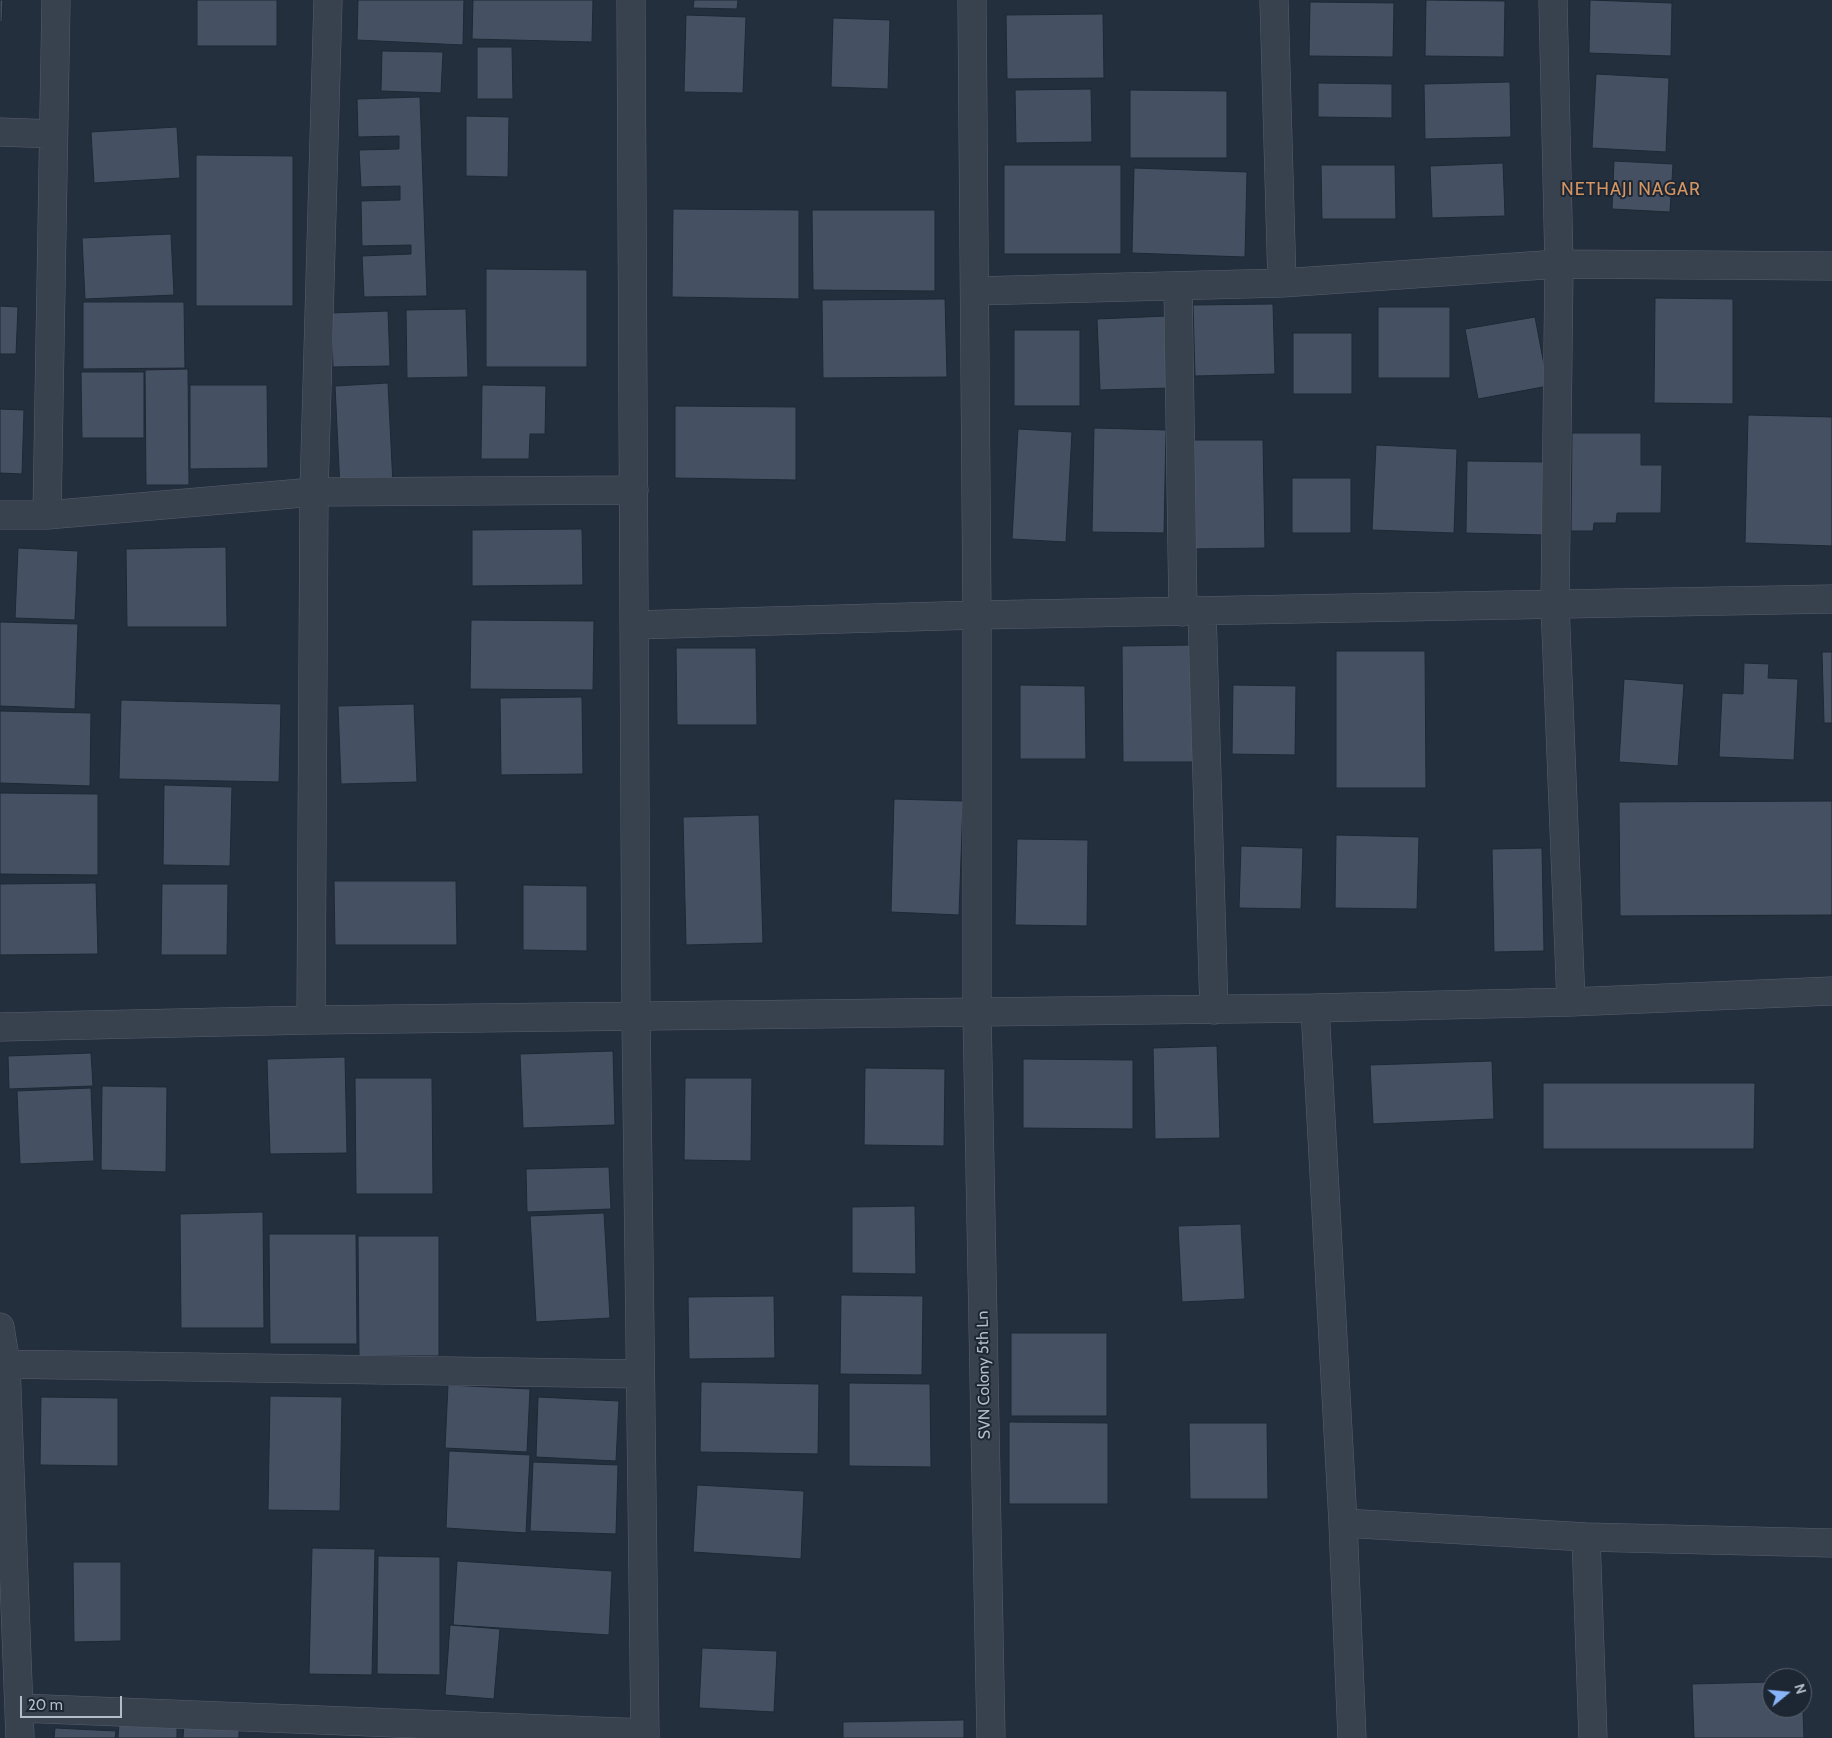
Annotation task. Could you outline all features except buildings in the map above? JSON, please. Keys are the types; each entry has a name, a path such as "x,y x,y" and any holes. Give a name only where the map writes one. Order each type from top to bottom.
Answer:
{"street":[{"path":"47,515 56,0"},
{"path":"311,1020 314,492 328,0"},
{"path":"20,1708 645,1736 636,1017 631,0"},
{"name":"SVN Colony 5th Ln","path":"972,0 977,615 977,1012 991,1738"},
{"path":"1274,0 1282,283"},
{"path":"1553,0 1559,264 1555,605 1571,1002"},
{"path":"0,132 53,134"},
{"path":"975,291 1282,283 1559,264 1832,266"},
{"path":"1178,286 1214,1010"},
{"path":"0,515 47,515 314,492 634,490"},
{"path":"635,625 977,615 1832,599"},
{"path":"0,1027 311,1020 1315,1008 1571,1002 1832,990"},
{"path":"1315,1008 1343,1523 1352,1738"},
{"path":"0,1327 3,1364 7,1599 20,1708 20,1738"},
{"path":"3,1364 639,1374"},
{"path":"1343,1523 1586,1537 1832,1542"},
{"path":"1586,1537 1593,1738"}],"district":[{"name":"NETHAJI NAGAR","path":"1631,190"}]}
